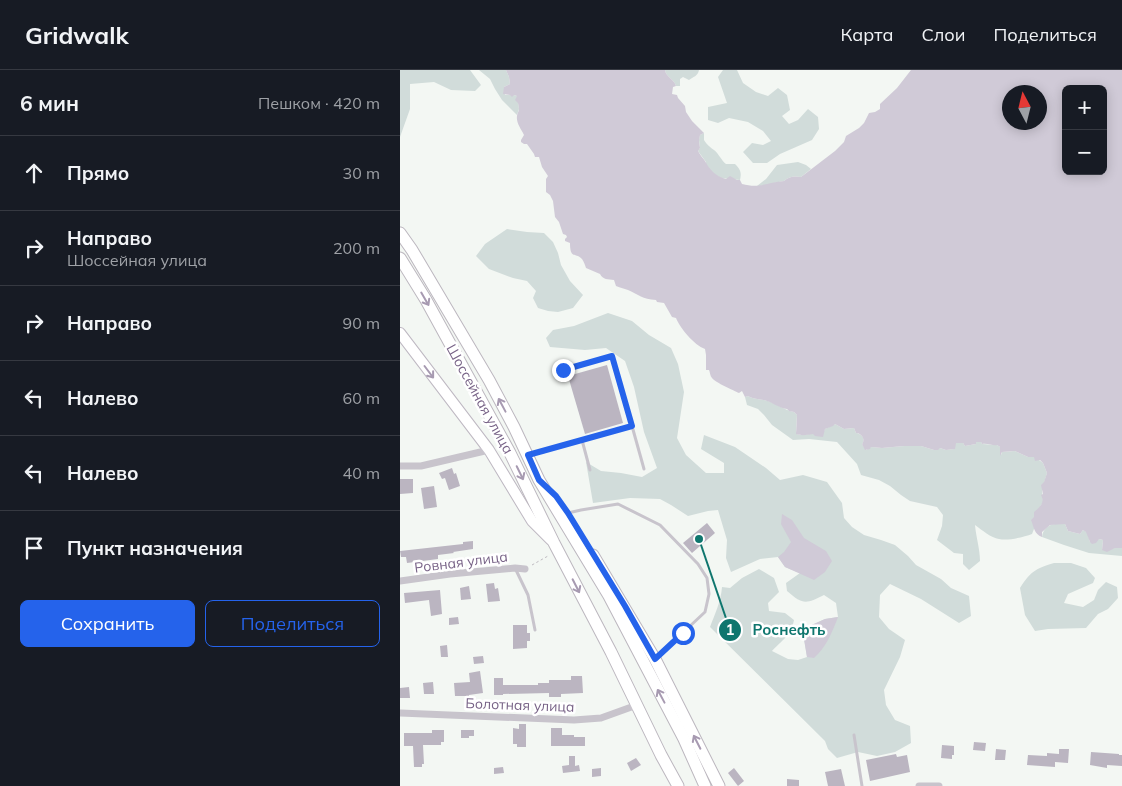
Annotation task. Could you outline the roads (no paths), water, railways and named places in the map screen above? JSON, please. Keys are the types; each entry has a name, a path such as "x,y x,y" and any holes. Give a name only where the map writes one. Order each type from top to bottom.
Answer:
{"main road":[{"name":"Шоссейная улица","path":"400,233 489,380 539,480 609,596 684,739 705,786"},
{"name":"Шоссейная улица","path":"400,258 426,300 510,452 554,543 678,786"},
{"name":"Шоссейная улица","path":"400,333 489,450 532,521 554,543"},
{"name":"Шоссейная улица","path":"539,480 556,496 568,513 625,606 655,659 719,786"}],"street":[{"path":"400,466 422,466 489,450"},
{"name":"Ровная улица","path":"400,582 450,574 515,568 525,569"},
{"name":"Болотная улица","path":"400,713 574,720 601,718 638,705"},
{"path":"919,786 939,786"}],"lane":[{"path":"563,370 612,356 644,469"},
{"path":"528,455 632,426"},
{"path":"582,440 590,470"},
{"path":"568,513 618,504 660,525 698,564 707,578 709,594 705,612 655,659"},
{"path":"515,568 528,595 535,630"},
{"path":"854,735 862,786"}],"place":[{"name":"Роснефть","path":"699,539"}]}
